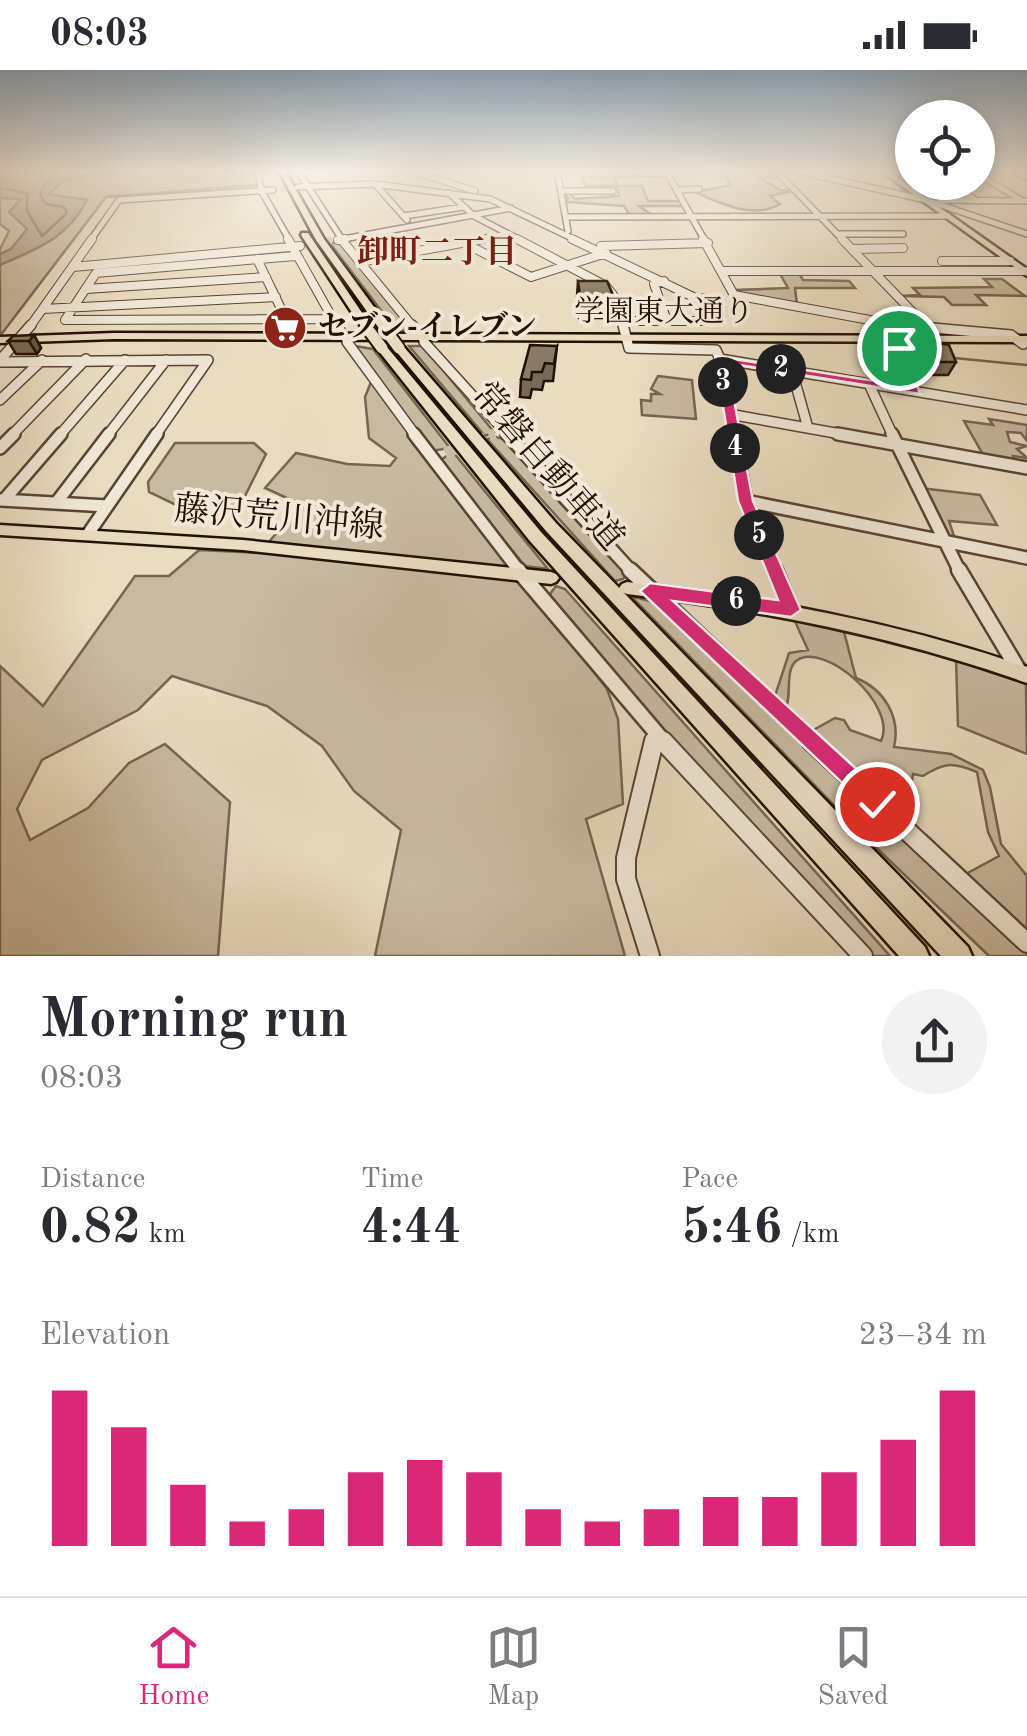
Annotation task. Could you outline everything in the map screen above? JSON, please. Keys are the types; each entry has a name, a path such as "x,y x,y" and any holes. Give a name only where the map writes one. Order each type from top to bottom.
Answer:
{"highway":[{"name":"常磐自動車道","path":"292,212 384,340 593,602 916,956"},
{"name":"常磐自動車道","path":"305,212 384,340 550,526 960,956"},
{"path":"943,212 1025,272"},
{"path":"859,854 969,956"}],"main road":[{"name":"学園東大通り","path":"0,342 1023,342"},
{"name":"藤沢荒川沖線","path":"0,530 243,545 551,578"},
{"path":"627,588 791,610 894,631 1023,673"}],"street":[{"path":"0,361 19,341 112,212"},
{"path":"273,212 345,339 438,454 526,575 656,732 864,956"},
{"path":"320,212 338,240 499,433 650,591 1027,942"},
{"path":"401,212 413,227"},
{"path":"404,216 426,212"},
{"path":"470,212 612,292 632,349 716,350 746,501 791,610"},
{"path":"338,240 490,212"},
{"path":"520,212 706,302"},
{"path":"528,212 706,302"},
{"path":"565,212 568,231"},
{"path":"691,212 734,295 931,331 988,332 1023,342"},
{"path":"816,212 931,331"},
{"path":"963,212 1027,234"},
{"path":"566,217 948,216"},
{"path":"359,262 508,234"},
{"path":"837,234 903,234"},
{"path":"462,242 531,277 570,266 603,250 708,243"},
{"path":"300,246 293,252 258,259 96,274 65,320 332,320"},
{"path":"852,249 903,248"},
{"path":"72,267 293,252"},
{"path":"258,259 286,319"},
{"path":"942,261 1010,261"},
{"path":"722,272 1025,272"},
{"path":"86,289 266,277"},
{"path":"664,280 654,284 667,321"},
{"path":"42,309 276,297"},
{"path":"622,321 709,321 706,302"},
{"path":"924,323 990,324"},
{"path":"894,342 915,391"},
{"path":"720,358 1027,410"},
{"path":"0,400 42,360"},
{"path":"0,448 86,360"},
{"path":"2,500 125,360"},
{"path":"56,503 166,360"},
{"path":"0,361 208,360 88,534"},
{"path":"792,371 808,428"},
{"path":"869,384 941,540 1023,673"},
{"path":"729,414 1027,468"},
{"path":"2,500 107,506"},
{"path":"746,501 1027,558"},
{"path":"650,956 626,878 626,858 656,732"}],"shaded area":[{"path":"0,212 94,212 0,336 0,249 9,231 0,224"},
{"path":"330,243 341,243 410,328 398,333"},
{"path":"779,272 798,272 803,280 849,281 855,288 795,288 797,305 739,295 734,290 788,288"},
{"path":"984,279 1002,279 1025,296 976,295 986,305 952,305 944,297 900,296 920,295 913,288 992,287"},
{"path":"355,346 373,349 450,448 431,451"},
{"path":"409,346 423,346 494,432 485,436"},
{"path":"658,376 692,380 696,419 642,415 641,400 651,401 651,394 660,394 651,389"},
{"path":"371,382 607,689 618,719 623,804 586,819 625,956 375,956 401,830 354,791 322,746 267,706 172,676 138,710 42,760 17,809 30,840 88,808 129,763 165,744 230,802 218,956 0,956 0,666 43,706 135,576 169,576 199,550 260,553 300,504 265,488 296,453 347,464 390,466 396,458 369,438 365,397"},
{"path":"989,419 1027,425 1027,441 1021,433 1007,432 1010,442 1027,446 1017,449 1027,458 1013,456 1014,463 985,458 964,421 993,425"},
{"path":"487,439 504,439 623,568 627,573 623,579 615,581"},
{"path":"175,443 254,443 266,454 240,506 176,505 149,492 148,482"},
{"path":"453,452 548,569 525,566 439,461"},
{"path":"920,488 980,495 997,525 949,521 955,539 945,538"},
{"path":"556,586 565,589 890,956 872,956 648,717 555,605 550,594"},
{"path":"631,596 657,603 1027,950 1027,956 989,956 862,834"},
{"path":"671,601 775,696 789,653 808,650 793,617 843,628 856,678 875,689 888,705 895,725 894,747 951,754 983,770 1001,844 1027,876 1027,935 964,875 999,856 988,832 977,772 955,765 943,766 923,776 913,774 911,787 902,792 882,784 871,791 808,733 835,718 844,720 850,730 881,741 879,710 855,680 823,660 808,657 796,661 790,671 784,712"},
{"path":"956,659 1026,684 1027,754 958,726"}],"water":[{"path":"9,212 79,212 50,241 0,265 0,254 11,249 27,229"}],"building":[{"path":"578,281 607,281 616,302 581,302"},
{"path":"34,335 29,341 8,341 13,336"},
{"path":"876,336 894,338 904,351 879,348"},
{"path":"928,341 949,345 956,362 938,362 931,355"},
{"path":"530,345 557,346 554,364 545,363 542,372 532,372 531,380 521,379"}],"waterway":[{"path":"954,358 1027,365"},
{"path":"796,714 827,743"},
{"path":"824,741 893,806"},
{"path":"925,835 1027,930"}],"tunnel":[{"path":"300,246 334,240 327,241"},
{"path":"445,453 495,434 489,436"}],"place":[{"name":"セブン-イレブン","path":"285,328"}],"district":[{"name":"卸町二丁目","path":"437,254"}],"route":[{"path":"877,804 650,591 791,610 746,501 720,358 915,391 899,348"}]}
